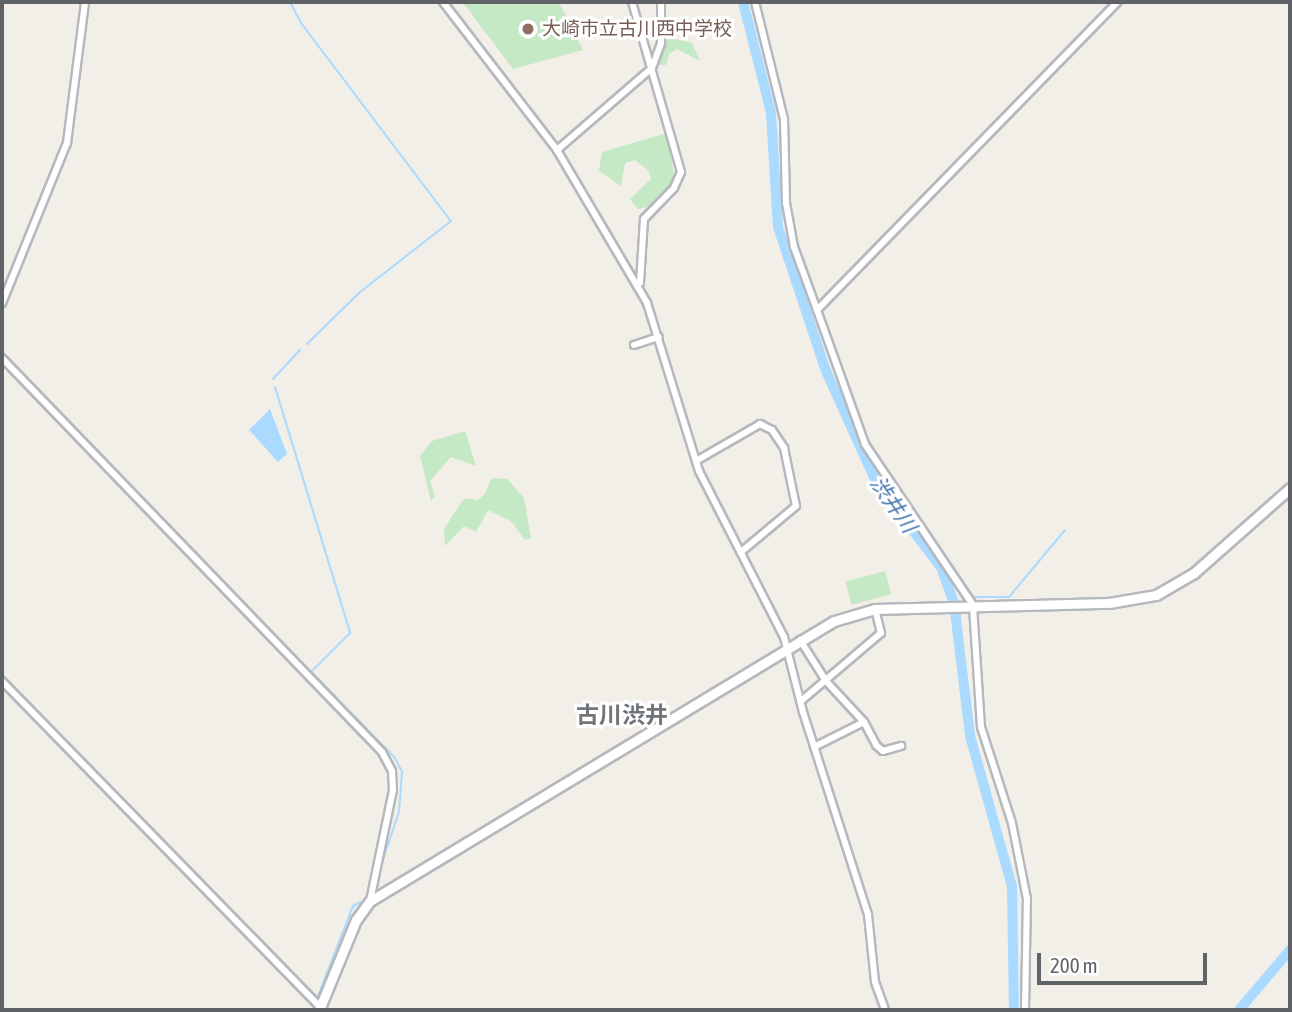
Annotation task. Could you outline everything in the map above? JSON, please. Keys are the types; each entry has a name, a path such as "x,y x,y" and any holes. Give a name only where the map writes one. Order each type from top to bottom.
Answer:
{"street":[{"path":"2,303 67,143 85,2"},
{"path":"443,2 557,150 639,285 659,337 695,461 788,647 814,747 868,915 875,982 885,1010"},
{"path":"632,2 681,172 674,188 644,219 639,285"},
{"path":"557,150 652,68 661,43 661,2"},
{"path":"755,2 784,119 786,204 794,247 865,444 971,605 981,727 1015,834 1027,899 1025,1010"},
{"path":"817,310 1118,2"},
{"path":"634,345 659,337"},
{"path":"2,358 382,752 392,771 393,790 370,901"},
{"path":"695,461 760,424 772,430 785,448 796,506 741,552"},
{"path":"2,681 319,1008 356,920 370,901 834,621 875,609 1109,603 1156,595 1194,573 1290,488"},
{"path":"802,701 881,633 875,609"},
{"path":"800,640 825,679 864,722 883,751 901,746"},
{"path":"814,747 864,722"}],"green space":[{"name":"大崎市立古川西中学校","path":"559,2 583,50 513,69 464,4"},
{"path":"671,38 692,43 700,61 677,49 669,54 666,65 655,65 662,42"},
{"path":"667,133 675,181 649,207 638,209 630,199 651,179 648,170 635,160 625,163 621,186 599,171 602,152"},
{"path":"465,431 476,466 451,457 430,481 435,496 431,501 420,456 432,441"},
{"path":"492,478 507,479 524,498 531,538 525,540 511,521 488,510 476,532 464,526 445,546 444,529 460,504 465,498 477,500 484,495"},
{"path":"885,571 891,594 852,605 845,582"}],"water":[{"path":"270,409 287,454 278,462 249,430"}],"waterway":[{"path":"290,2 301,23 451,221 359,293 307,344"},
{"name":"渋井川","path":"743,2 771,113 778,227 826,371 877,484 941,567 954,603 970,736 1012,886 1014,1010"},
{"path":"969,150 1112,2"},
{"name":"渋井川","path":"806,308 811,306"},
{"path":"273,379 300,350"},
{"path":"275,387 350,633 311,672"},
{"path":"974,597 1009,597 1065,530"},
{"name":"渋井川","path":"959,620 961,611"},
{"path":"317,678 395,758 402,772 399,812 379,871"},
{"path":"316,1001 353,906 361,902"},
{"path":"1239,1010 1290,950"}],"place":[{"name":"大崎市立古川西中学校","path":"528,29"}],"district":[{"name":"古川渋井","path":"622,715"}]}
